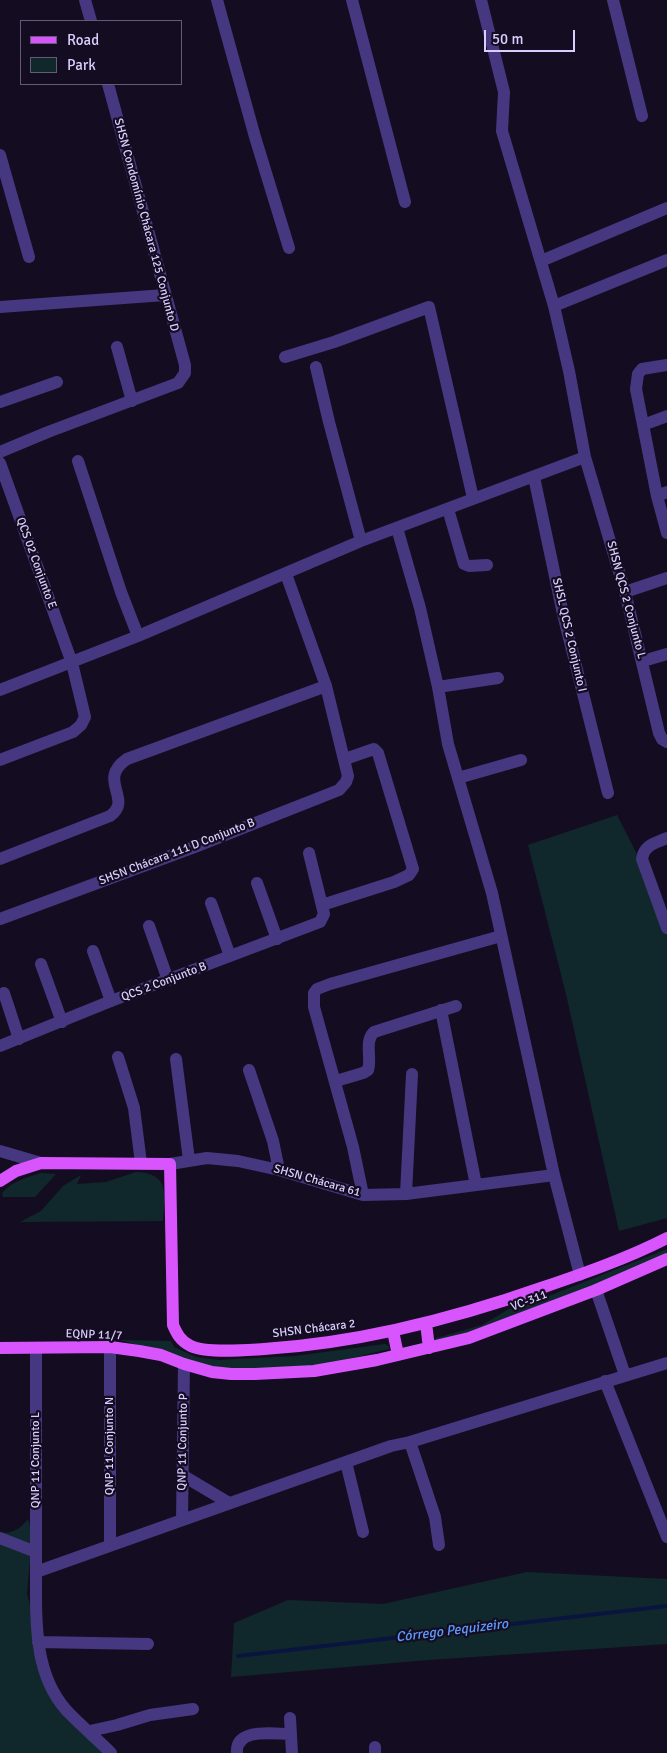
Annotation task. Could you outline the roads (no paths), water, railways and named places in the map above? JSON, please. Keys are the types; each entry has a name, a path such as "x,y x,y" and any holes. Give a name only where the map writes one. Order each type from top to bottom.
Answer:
{"main road":[{"path":"0,1182 16,1171 40,1162 141,1162 170,1164"},
{"name":"SHSN Chácara 2","path":"170,1164 173,1325 180,1339 190,1346 204,1349 236,1351 294,1347 348,1340 393,1331 503,1302 580,1275 667,1238"},
{"name":"VC-311","path":"398,1356 469,1338 499,1328 596,1290 667,1259"},
{"path":"426,1323 429,1348"},
{"path":"393,1331 398,1356"},
{"name":"EQNP 11/7","path":"0,1348 110,1347 139,1350 161,1355 212,1372 255,1374 314,1371 398,1356"}],"street":[{"path":"85,0 91,20"},
{"path":"217,0 252,128 289,248"},
{"path":"352,0 405,202"},
{"name":"SHSN QCS 2 Conjunto L","path":"481,0 504,92 502,131 554,306 585,457 625,592 662,739 667,742"},
{"path":"613,0 642,116"},
{"name":"SHSN Condomínio Chácara 125 Conjunto D","path":"108,85 186,373 178,384 132,401"},
{"path":"0,154 28,257"},
{"path":"541,261 667,208"},
{"path":"554,306 667,260"},
{"path":"0,307 165,295"},
{"path":"285,357 334,342 429,307 473,498"},
{"path":"0,452 132,401 117,347"},
{"path":"667,365 642,369 638,374 636,389 643,425 662,494 667,533"},
{"path":"316,367 361,541"},
{"path":"0,402 57,382"},
{"path":"643,425 667,416"},
{"path":"0,690 138,636 361,541 585,457"},
{"path":"78,461 121,592 138,636"},
{"name":"QCS 02 Conjunto E","path":"0,463 72,663 85,717 81,726 74,732 0,760"},
{"name":"SHSL QCS 2 Conjunto I","path":"534,477 563,614 608,793"},
{"path":"448,509 464,564 469,566 487,565"},
{"path":"397,528 420,608 438,687 448,744 485,865 554,1175 580,1275"},
{"path":"286,574 326,686 345,759"},
{"path":"625,592 667,578"},
{"path":"643,661 667,654"},
{"path":"438,687 498,678"},
{"path":"0,859 115,813 119,804 114,784 114,773 119,765 127,759 326,686"},
{"name":"QCS 2 Conjunto B","path":"0,1046 111,1001 311,926 320,922 323,910 409,875 413,869 378,753 374,749 368,750 345,759"},
{"name":"SHSN Chácara 111 D Conjunto B","path":"0,919 197,846 339,790 346,782 348,776 345,759"},
{"path":"458,778 521,760"},
{"path":"667,838 648,846 644,851 642,860 667,928"},
{"path":"309,852 323,910"},
{"path":"257,883 277,938"},
{"path":"211,903 230,956"},
{"path":"149,926 168,980"},
{"path":"363,1195 336,1081 314,1006 313,997 317,989 501,936"},
{"path":"93,951 111,1001"},
{"path":"41,964 62,1022"},
{"path":"4,992 19,1039"},
{"path":"336,1081 368,1070 370,1062 369,1038 374,1032 456,1006"},
{"path":"441,1010 476,1185"},
{"path":"118,1056 134,1108 141,1162"},
{"path":"176,1059 189,1160"},
{"path":"249,1070 273,1141 280,1170"},
{"path":"406,1194 412,1074"},
{"path":"0,1151 40,1162"},
{"name":"SHSN Chácara 61","path":"170,1164 206,1158 230,1161 280,1170 363,1195 406,1194 554,1175"},
{"path":"596,1290 625,1375"},
{"name":"QNP 11 Conjunto N","path":"110,1347 110,1545"},
{"name":"QNP 11 Conjunto L","path":"36,1348 36,1622 38,1642 45,1674 57,1697 70,1714 111,1753"},
{"path":"36,1572 391,1446 410,1442 605,1380 667,1363"},
{"name":"QNP 11 Conjunto P","path":"182,1520 184,1364"},
{"path":"605,1380 667,1537"},
{"path":"410,1442 435,1517 439,1545"},
{"path":"346,1462 363,1532"},
{"path":"182,1475 229,1503"},
{"path":"0,1538 36,1552"},
{"path":"38,1642 67,1641 148,1644"},
{"path":"90,1731 117,1725 150,1714 193,1709"},
{"path":"290,1718 292,1753"},
{"path":"236,1753 241,1738 246,1736 252,1734 291,1734"}],"waterway":[{"name":"Córrego Pequizeiro","path":"238,1656 667,1606"}]}
